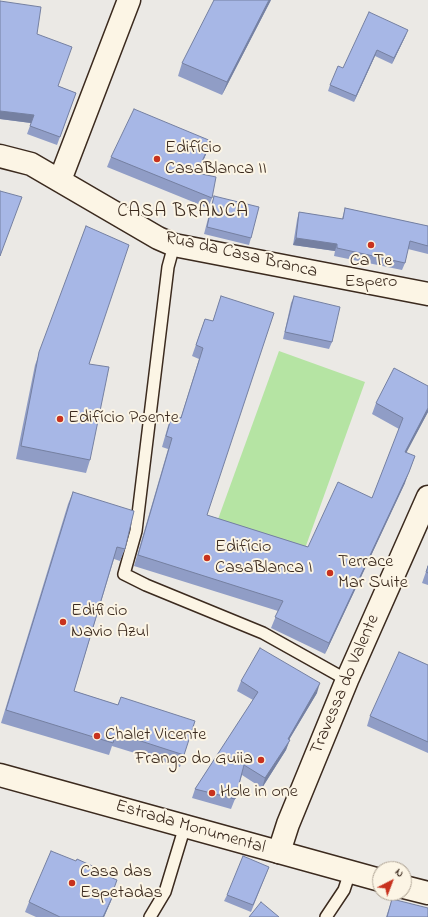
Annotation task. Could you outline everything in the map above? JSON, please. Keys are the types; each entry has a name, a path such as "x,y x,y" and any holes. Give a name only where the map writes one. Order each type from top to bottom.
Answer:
{"street":[{"path":"60,180 129,0"},
{"name":"Rua da Casa Branca","path":"0,156 31,164 158,238 174,245 428,294"},
{"name":"Travessa do Valente","path":"279,852 288,824 347,680 428,497"},
{"name":"Estrada Monumental","path":"0,775 372,878"},
{"path":"412,889 428,893"}],"lane":[{"path":"174,245 168,267 136,531 124,574 146,585 264,633 347,680"},
{"path":"150,917 165,892 185,826"},
{"path":"326,917 344,890 350,872"}],"green space":[{"path":"279,351 365,382 303,554 217,522"}],"building":[{"name":"Edifício CasaBlanca II","path":"214,0 269,0 227,82 182,63"},
{"path":"0,1 41,7 37,34 72,47 58,86 76,93 60,137 30,126 34,115 0,111"},
{"path":"369,12 408,30 394,58 377,50 356,96 330,85 338,66 343,68"},
{"name":"Edifício CasaBlanca II","path":"134,109 211,141 197,173 216,177 212,198 111,157"},
{"path":"0,191 22,197 0,256"},
{"path":"214,196 259,207 251,238 207,227"},
{"path":"345,208 428,226 428,246 410,241 405,263 337,248 337,244 296,238 299,212 343,219"},
{"path":"86,226 129,245 89,364 109,367 90,460 21,446 39,352"},
{"path":"221,296 274,313 207,515 308,547 338,482 372,498 403,418 376,403 394,368 428,386 428,408 405,452 415,456 409,472 329,643 275,617 283,601 138,555 172,438 166,436 172,415 181,418 203,348 196,345 205,319 213,321"},
{"path":"294,296 340,307 332,342 285,332"},
{"name":"Edificio Navio Azul","path":"73,492 134,511 125,549 117,547 74,691 118,705 121,697 195,721 184,755 116,733 113,743 6,710"},
{"path":"260,648 320,683 288,739 290,740 265,778 244,765 235,799 195,789 258,692 241,681"},
{"path":"399,652 428,665 428,742 370,716"},
{"path":"51,851 76,861 77,859 112,875 110,877 117,880 113,891 115,891 103,917 60,917 29,902"},
{"path":"243,856 269,867 253,905 227,895"},
{"path":"391,901 400,901 428,908 428,917 387,917"},
{"path":"261,902 279,917 249,917"}],"place":[{"name":"Edifício CasaBlanca II","path":"157,159"},
{"name":"Ca Te Espero","path":"371,245"},
{"name":"Edifício Poente","path":"60,419"},
{"name":"Edifício CasaBlanca I","path":"207,558"},
{"name":"Terrace Mar Suite","path":"330,573"},
{"name":"Edificio Navio Azul","path":"63,622"},
{"name":"Chalet Vicente","path":"97,736"},
{"name":"Frango do Guiia","path":"261,760"},
{"name":"Hole in one","path":"212,793"},
{"name":"Casa das Espetadas","path":"72,883"}],"district":[{"name":"CASA BRANCA","path":"183,213"}]}
